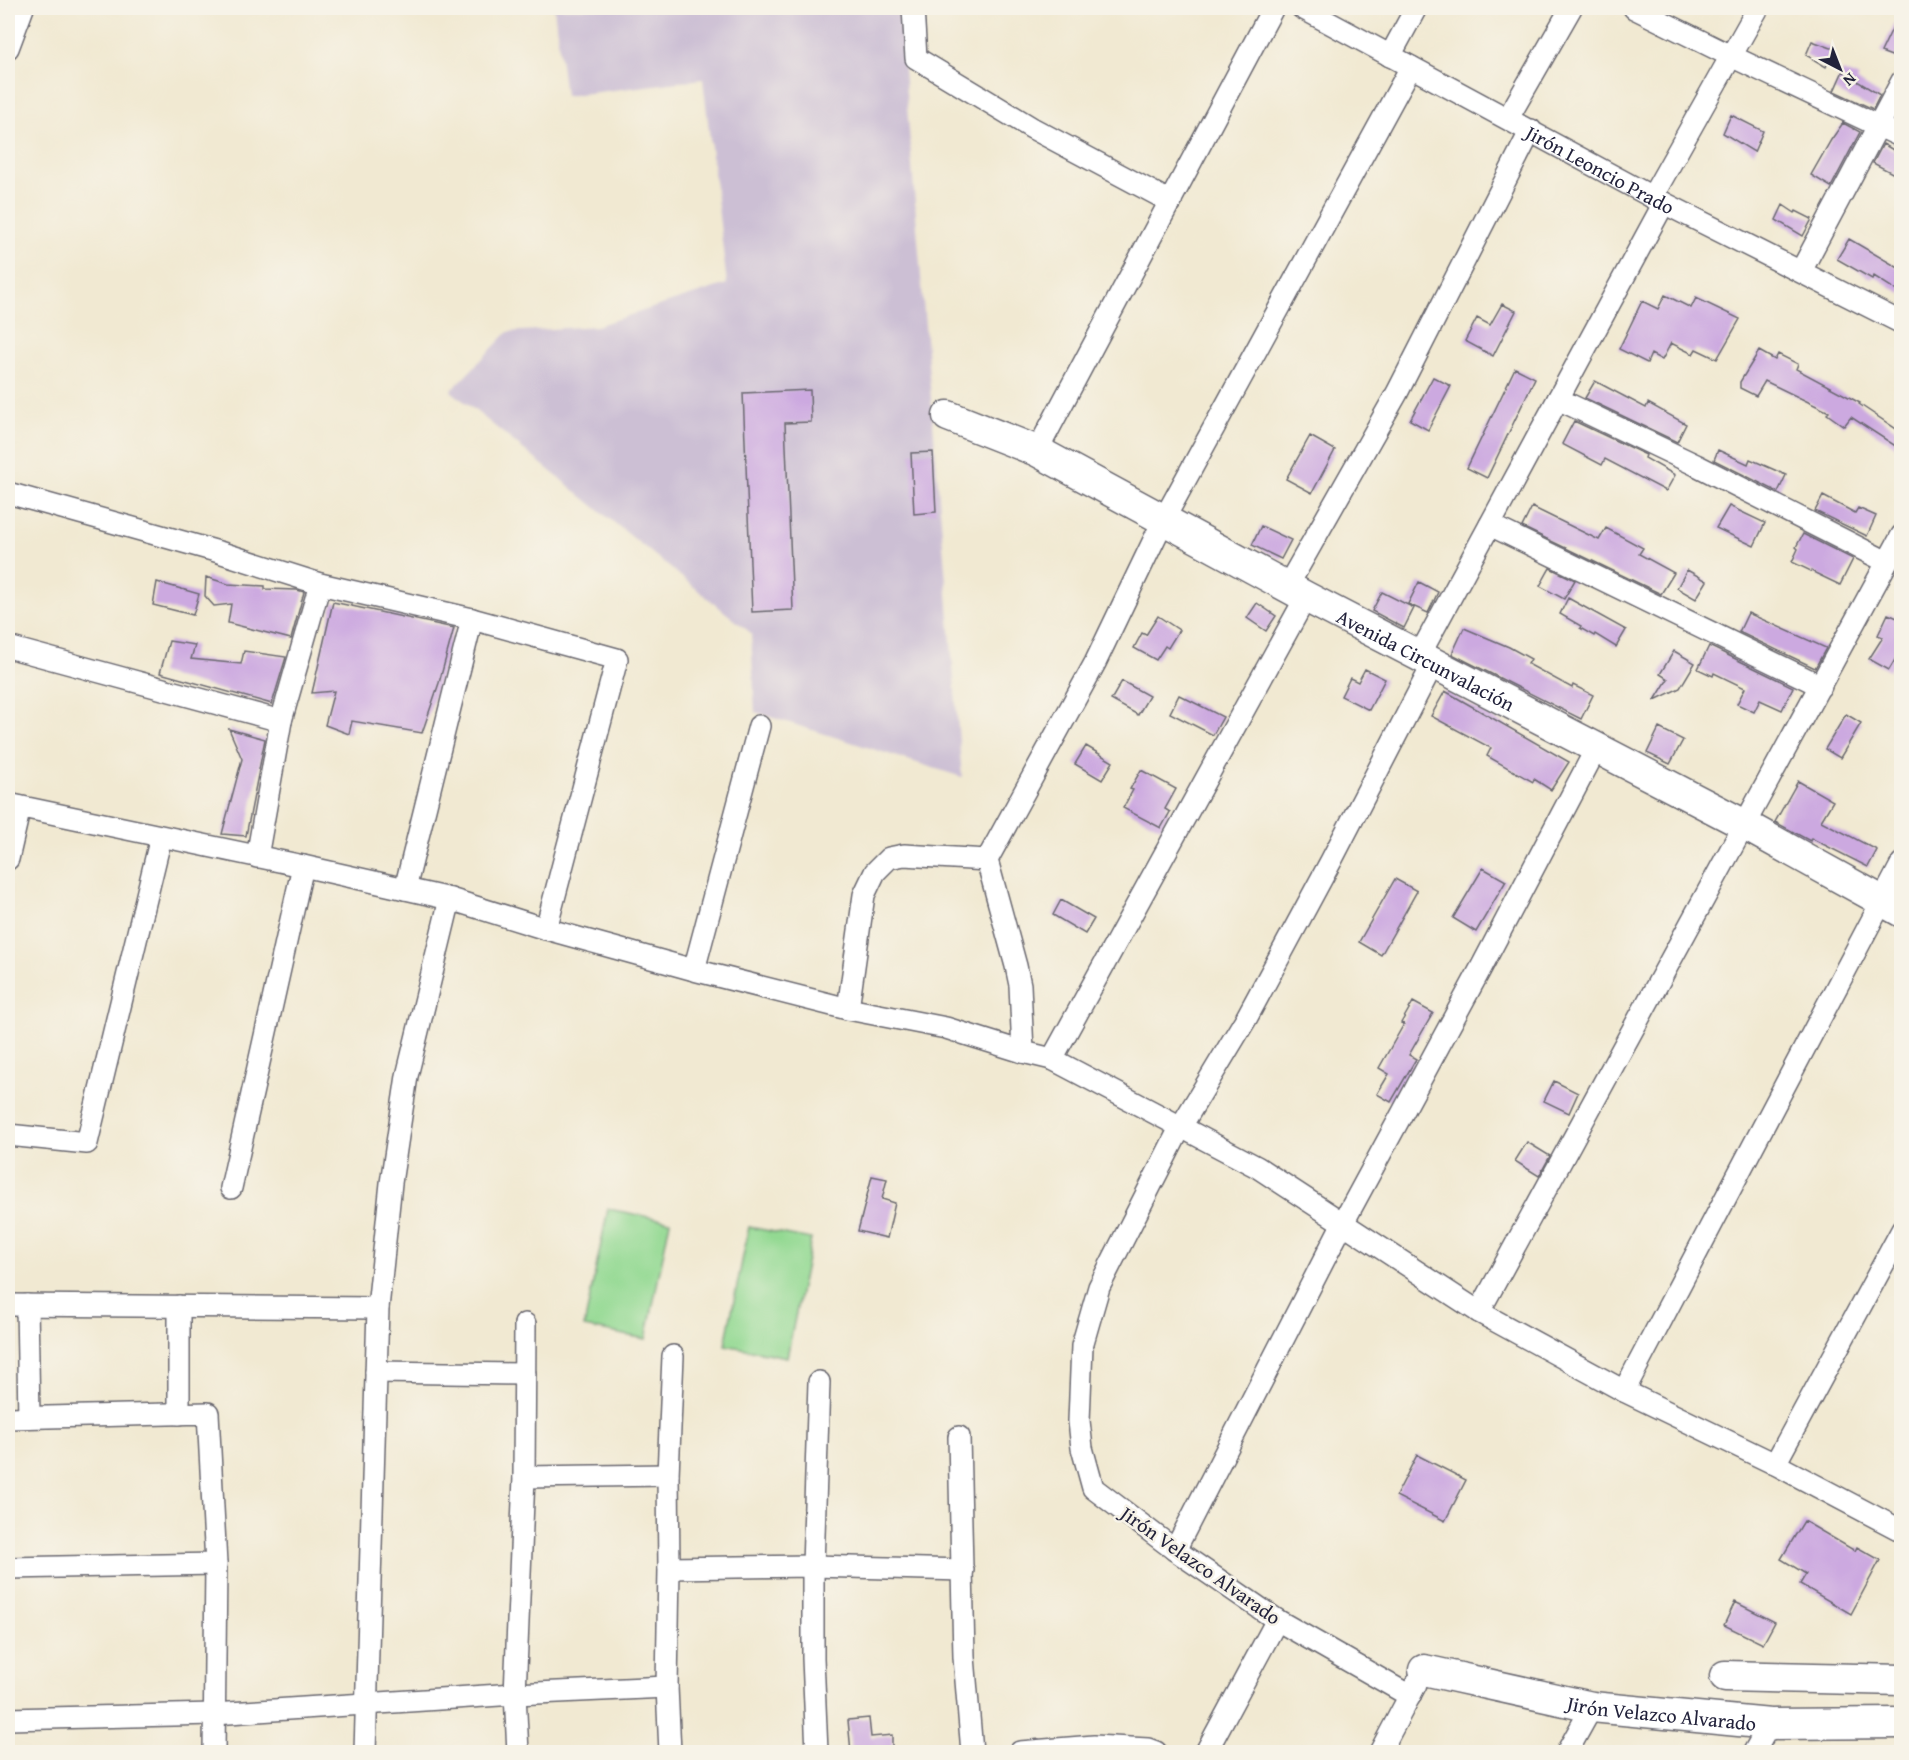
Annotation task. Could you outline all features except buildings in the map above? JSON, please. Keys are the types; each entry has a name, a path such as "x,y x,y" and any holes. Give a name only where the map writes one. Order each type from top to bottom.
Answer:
{"street":[{"path":"8,48 23,8"},
{"path":"913,8 916,58 1032,128 1171,202"},
{"path":"1036,451 1273,8"},
{"name":"Jirón Leoncio Prado","path":"1302,8 1658,200 1902,323"},
{"path":"1390,56 1416,8"},
{"path":"1508,118 1571,8"},
{"path":"1634,8 1731,57 1902,137"},
{"name":"Jirón Velazco Alvarado","path":"1758,8 1558,399 1490,525 1331,861 1247,1017 1180,1128 1099,1287 1082,1346 1079,1420 1082,1448 1093,1488 1175,1550 1277,1620 1417,1683 1593,1707 1770,1724 1902,1724"},
{"path":"1023,1052 1020,985 987,860 1095,663 1164,519 1411,67"},
{"path":"1801,272 1902,81"},
{"path":"1052,1059 1296,592 1531,130"},
{"path":"1558,399 1696,465 1887,562"},
{"name":"Avenida Circunvalación","path":"948,416 1036,451 1296,592 1743,824 1891,906"},
{"path":"8,493 219,552 320,584 472,619 617,659 546,929"},
{"path":"1490,525 1821,686"},
{"path":"1479,1312 1902,536"},
{"path":"257,857 280,721 320,584"},
{"path":"405,888 472,619"},
{"path":"8,647 280,721"},
{"path":"694,970 759,726"},
{"path":"1175,1550 1343,1223 1596,749"},
{"path":"8,859 14,806 405,888 694,970 848,1009 946,1028 1052,1059 1257,1167 1479,1312 1624,1391 1775,1464 1902,1531"},
{"path":"8,1135 87,1143 161,837"},
{"path":"848,1009 864,895 875,872 890,858 904,855 987,860"},
{"path":"1624,1391 1891,906 1902,863"},
{"path":"231,1188 303,866"},
{"path":"365,1752 378,1308 391,1183 407,1076 450,899"},
{"path":"1775,1464 1902,1230"},
{"path":"29,1417 17,1305 378,1308"},
{"path":"178,1414 179,1306"},
{"path":"518,1752 515,1694 524,1477 525,1324"},
{"path":"670,1752 667,1687 668,1474 673,1356"},
{"path":"376,1372 525,1374"},
{"path":"817,1752 813,1658 813,1566 819,1382"},
{"path":"8,1418 208,1413 216,1564 214,1752"},
{"path":"960,1437 964,1658 972,1752"},
{"path":"524,1477 668,1474"},
{"path":"8,1568 216,1564"},
{"path":"669,1568 813,1566 963,1570"},
{"path":"1206,1752 1277,1620"},
{"path":"1725,1676 1902,1680"},
{"path":"1380,1752 1417,1683"},
{"path":"8,1719 214,1714 515,1694 667,1687"},
{"path":"1567,1752 1593,1707"},
{"path":"1754,1752 1770,1724"},
{"path":"1020,1752 1094,1746 1148,1749 1156,1752"}],"shaded area":[{"path":"554,8 899,8 962,777 755,712 751,633 451,391 508,332 596,326 727,284 703,79 565,96"}],"green space":[{"path":"608,1209 670,1221 646,1339 584,1327"},
{"path":"749,1227 811,1239 787,1357 725,1345"}]}
